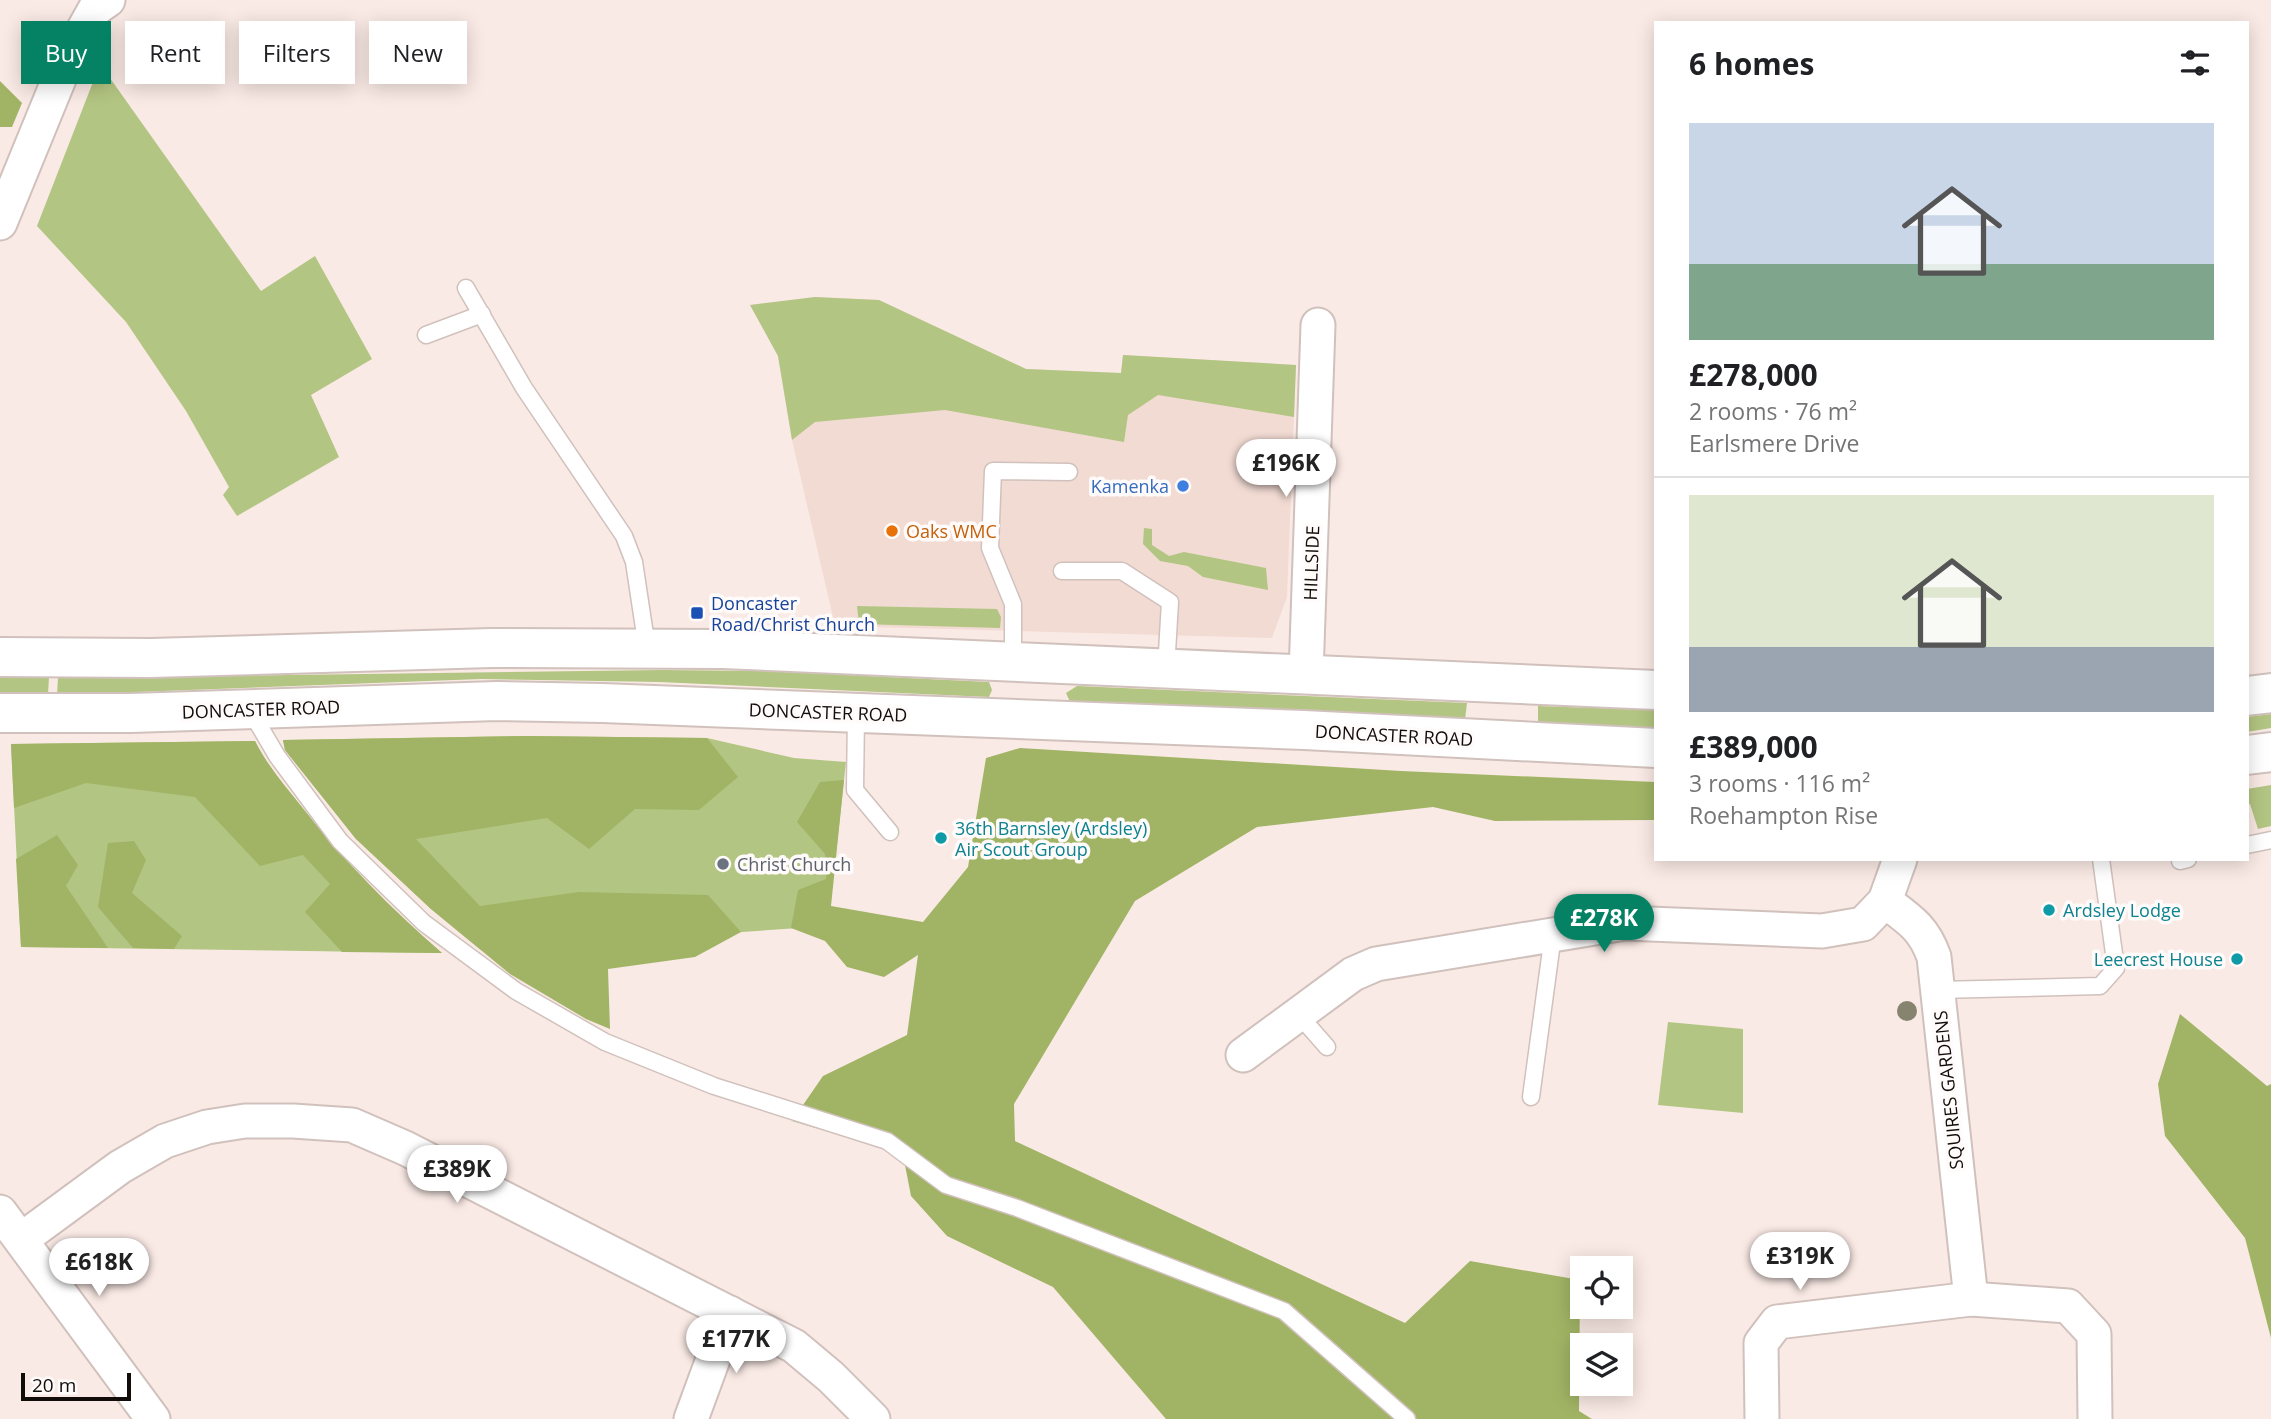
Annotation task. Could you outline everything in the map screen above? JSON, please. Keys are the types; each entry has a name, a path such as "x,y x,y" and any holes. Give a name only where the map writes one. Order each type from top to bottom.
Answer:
{"highway":[{"path":"0,657 164,658 491,648 722,649 1654,690"},
{"path":"1023,663 1031,719"},
{"path":"2249,696 2271,693"},
{"name":"DONCASTER ROAD","path":"0,713 131,713 497,701 1304,730 1654,748"},
{"path":"2249,755 2271,752"}],"street":[{"path":"0,223 68,57 95,9 108,0"},
{"name":"HILLSIDE","path":"1307,675 1318,325"},
{"path":"1244,1055 1353,974 1376,964 1625,923 1822,931 1863,924 1885,901 1899,861"},
{"name":"SQUIRES GARDENS","path":"1885,901 1915,923 1927,938 1934,957 1971,1299"},
{"path":"22,1240 120,1167 165,1141 207,1127 245,1121 352,1125 405,1148 794,1346 831,1377 873,1419"},
{"path":"0,1212 153,1419"},
{"path":"1762,1419 1761,1343 1777,1322 1971,1299 2068,1306 2094,1334 2095,1419"},
{"path":"691,1419 730,1313"}],"lane":[{"path":"466,288 524,388 624,536 634,562 647,648"},
{"path":"426,335 482,314"},
{"path":"1023,663 1013,604 990,548 993,471 1069,472"},
{"path":"1062,571 1122,571 1170,602 1166,669"},
{"path":"249,709 277,757 340,841 424,923 516,991 606,1042 714,1086 887,1141 946,1185 1017,1208 1284,1311 1407,1419"},
{"path":"856,714 855,790 890,832"},
{"path":"2249,844 2271,839"},
{"path":"1938,990 2100,986 2116,968 2101,861"},
{"path":"1531,1097 1553,935"},
{"path":"1298,1014 1327,1047"}],"shaded area":[{"path":"815,297 879,300 1026,369 1121,373 1123,355 1296,365 1287,597 1272,638 835,626 792,440 778,356 750,305"}],"green space":[{"path":"111,80 261,291 315,256 372,359 311,395 339,457 237,516 223,495 229,487 186,411 126,322 37,226 92,84 111,84"},
{"path":"0,81 22,103 12,127 0,127"},
{"path":"815,297 879,300 1026,369 1121,373 1123,355 1296,365 1294,417 1158,395 1128,415 1124,442 945,410 815,422 792,440 778,356 750,305"},
{"path":"1144,528 1152,529 1152,545 1169,556 1184,552 1266,568 1268,590 1203,577 1188,566 1160,561 1143,544"},
{"path":"857,606 997,609 1001,617 1000,628 859,624"},
{"path":"765,671 989,682 992,690 989,697 660,682 481,679 57,695 58,678"},
{"path":"0,675 49,677 48,695 0,693"},
{"path":"1077,686 1467,703 1465,720 1071,704 1066,693"},
{"path":"1538,706 1654,711 1654,728 1538,725"},
{"path":"2271,714 2271,728 2249,732 2249,717"},
{"path":"528,736 707,738 794,758 846,762 828,926 481,950 431,909 356,839 285,750 283,740"},
{"path":"528,736 707,738 738,777 699,810 635,809 589,849 547,818 416,839 480,906 579,892 708,895 741,932 695,957 608,969 610,1029 586,1019 510,974 431,909 356,839 285,750 283,740"},
{"path":"255,741 276,775 334,846 404,919 442,953 21,947 11,744"},
{"path":"255,741 276,775 334,846 404,919 442,953 342,952 305,912 330,884 303,855 260,866 195,797 86,783 14,808 11,744"},
{"path":"1020,748 1401,771 1654,782 1654,820 1495,821 1433,807 1257,827 1135,901 1014,1104 1015,1141 1405,1323 1470,1261 1570,1278 1570,1319 1580,1319 1580,1333 1570,1333 1570,1396 1579,1396 1579,1411 1592,1419 1166,1419 1053,1287 947,1236 911,1196 905,1165 884,1148 792,1121 823,1076 907,1035 918,955 884,977 847,967 825,941 791,928 798,890 826,879 825,854 797,822 820,782 844,780 831,906 923,922 968,867 986,758"},
{"path":"2271,785 2271,826 2258,829 2249,804 2249,789"},
{"path":"57,835 78,865 66,886 108,948 21,947 16,859"},
{"path":"134,841 146,860 132,893 182,936 174,949 133,948 98,907 108,843"},
{"path":"2180,1014 2267,1086 2271,1084 2271,1338 2245,1238 2165,1136 2158,1084"},
{"path":"1668,1022 1743,1029 1743,1113 1658,1105"}],"place":[{"name":"Kamenka","path":"1183,486"},
{"name":"Oaks WMC","path":"892,531"},
{"name":"Doncaster Road/Christ Church","path":"697,613"},
{"name":"36th Barnsley (Ardsley) Air Scout Group","path":"941,838"},
{"name":"Christ Church","path":"723,864"},
{"name":"Ardsley Lodge","path":"2049,910"},
{"name":"Leecrest House","path":"2237,959"}]}
